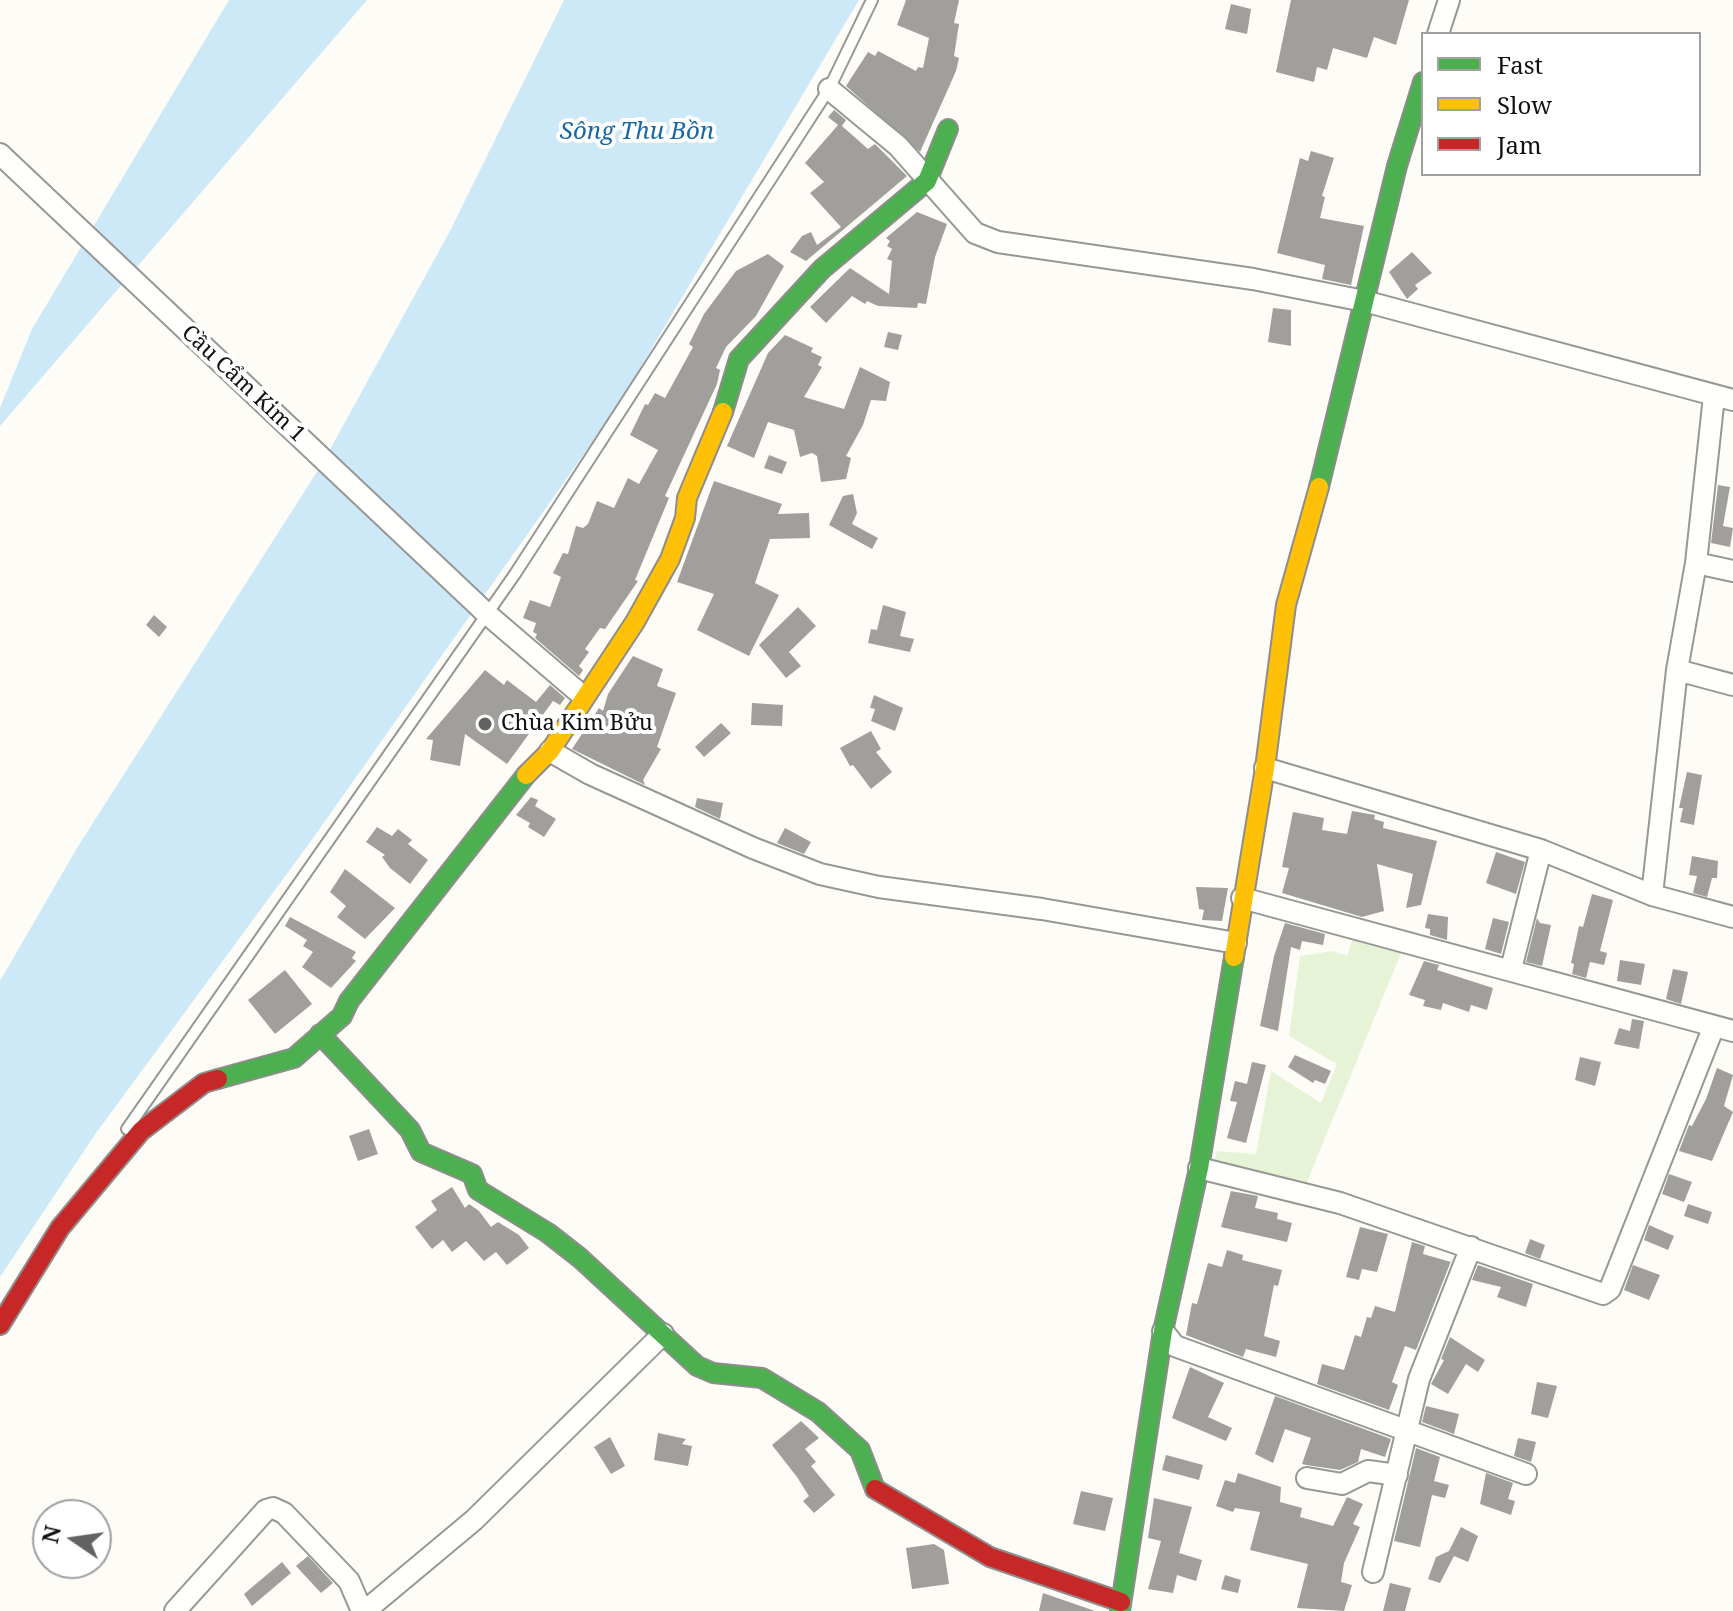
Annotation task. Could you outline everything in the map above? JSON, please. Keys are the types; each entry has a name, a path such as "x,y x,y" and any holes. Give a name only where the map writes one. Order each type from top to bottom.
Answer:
{"street":[{"path":"1439,32 1449,0"},
{"path":"320,1034 410,1130 421,1152 472,1174 478,1190 559,1241 705,1371 762,1378 818,1412 860,1450 875,1490 887,1498 990,1557 1120,1607 1163,1331 1199,1168 1265,768 1286,605 1328,454 1397,166 1421,88"},
{"path":"829,89 898,146 975,233 998,242 1253,279 1364,301 1723,398 1677,670 1652,895"},
{"path":"0,1325 60,1228 141,1131 204,1083 294,1058 342,1016 349,1001 537,761 550,751 635,622 670,559 685,518 687,498 733,389 739,359 822,269 927,181 948,129"},
{"name":"Cầu Cẩm Kim 1","path":"0,154 487,614 584,697"},
{"path":"1696,563 1733,571"},
{"path":"1677,670 1733,685"},
{"path":"550,751 603,781 753,848 820,874 879,887 1042,909 1236,943"},
{"path":"1265,768 1541,850 1652,895 1733,917"},
{"path":"1511,969 1541,850"},
{"path":"1199,1168 1340,1203 1471,1247 1592,1293 1608,1291 1724,1028 1242,898"},
{"path":"1373,1572 1419,1379 1471,1247"},
{"path":"1163,1331 1175,1346 1526,1474"},
{"path":"175,1611 266,1510 273,1508 284,1513 349,1581 359,1610 474,1520 663,1334"},
{"path":"1307,1478 1342,1484 1351,1483 1368,1471 1397,1475"}],"lane":[{"path":"60,1228 487,614 829,89 872,0"}],"green space":[{"path":"1356,929 1404,946 1297,1206 1210,1177 1217,1151 1256,1154 1271,1071 1321,1103 1337,1064 1289,1036 1300,956 1333,951 1347,956"}],"water":[{"path":"229,0 367,0 0,426 0,408 32,329"},
{"name":"Sông Thu Bồn","path":"564,0 859,0 615,410 311,841 96,1133 0,1277 0,981 77,848 322,464 450,231"}],"building":[{"path":"906,0 959,0 954,23 959,24 954,56 959,58 956,71 920,152 846,86 868,52 875,56 878,51 916,71 918,67 923,68 929,38 897,25"},
{"path":"1291,0 1409,0 1396,45 1374,37 1367,58 1333,48 1327,70 1317,67 1314,82 1276,72"},
{"path":"1231,4 1251,9 1247,34 1225,29"},
{"path":"834,110 846,120 842,126 868,149 875,144 907,176 806,261 790,252 802,236 811,232 817,245 841,227 810,193 824,182 805,163 838,125 828,117"},
{"path":"1311,151 1334,158 1322,196 1325,197 1320,218 1364,226 1351,285 1322,279 1325,265 1277,253 1300,158 1308,161"},
{"path":"917,212 947,224 935,257 926,304 918,303 917,308 878,306 867,301 865,304 852,296 826,323 810,307 850,268 889,294 892,261 887,259 892,249 887,246 890,241 886,238"},
{"path":"1412,252 1432,273 1415,285 1418,289 1407,299 1389,272"},
{"path":"768,254 784,266 756,316 726,347 716,368 720,370 717,384 665,496 669,498 635,580 638,581 605,629 600,628 585,649 589,652 579,666 583,670 579,676 535,638 536,623 523,618 530,600 550,607 561,577 553,573 563,553 568,554 576,526 583,528 588,524 597,501 614,508 628,478 639,484 658,450 630,435 645,404 648,405 655,393 665,398 693,347 689,344 704,314 736,271"},
{"path":"1273,308 1291,310 1291,346 1268,342"},
{"path":"888,332 902,335 898,350 884,347"},
{"path":"785,335 813,348 811,352 822,357 818,365 822,367 804,397 844,409 860,367 890,382 886,401 871,400 863,425 846,456 851,458 846,479 821,482 817,456 812,453 800,457 794,430 768,422 754,458 727,446 768,353"},
{"path":"769,455 787,462 782,474 764,468"},
{"path":"714,481 782,504 778,514 809,513 810,538 770,539 755,583 779,595 749,656 697,630 714,594 677,582"},
{"path":"1718,485 1730,487 1723,526 1733,528 1730,547 1711,543"},
{"path":"853,494 857,513 852,524 878,538 872,549 829,525 843,496"},
{"path":"883,605 906,612 900,636 914,639 910,652 868,643 871,629 877,630"},
{"path":"798,607 816,626 789,652 801,666 786,678 759,645"},
{"path":"154,615 167,627 159,637 146,625"},
{"path":"633,656 663,669 657,686 676,693 657,747 661,749 643,780 645,785 572,749 599,708 603,711 608,694"},
{"path":"485,670 504,685 507,680 536,702 550,685 565,698 560,705 553,701 507,764 465,734 460,766 430,760 433,740 426,739"},
{"path":"874,695 903,708 895,731 871,721 875,709 870,708"},
{"path":"752,703 783,705 782,726 751,725"},
{"path":"721,723 731,733 704,757 695,747"},
{"path":"871,731 881,749 876,752 892,772 871,789 853,765 850,766 840,748"},
{"path":"1687,772 1702,775 1694,825 1680,822 1683,808 1679,808"},
{"path":"531,797 538,800 535,806 556,819 544,837 516,815"},
{"path":"697,798 723,803 720,819 695,807"},
{"path":"1352,811 1375,815 1374,819 1384,822 1383,828 1437,841 1421,905 1406,908 1413,874 1377,864 1384,911 1362,917 1282,893 1289,868 1282,867 1293,812 1324,818 1322,830 1347,834"},
{"path":"377,827 392,836 398,829 412,840 408,844 428,860 410,884 390,868 382,857 385,855 366,842"},
{"path":"785,828 811,842 804,854 777,843"},
{"path":"1496,852 1525,862 1516,894 1486,883"},
{"path":"1692,856 1718,861 1717,878 1712,878 1707,897 1693,893 1697,876 1689,875"},
{"path":"345,869 395,908 365,939 337,917 346,906 330,892"},
{"path":"1196,887 1228,888 1222,921 1202,920 1204,910 1199,909"},
{"path":"1592,894 1613,900 1600,951 1607,953 1604,965 1590,962 1586,978 1572,974 1574,964 1571,963 1579,926 1583,927"},
{"path":"1428,914 1448,917 1447,940 1430,935 1430,929 1425,928"},
{"path":"290,917 356,952 352,958 356,961 331,988 302,967 313,952 303,946 307,940 285,926"},
{"path":"1493,918 1509,922 1501,954 1485,949"},
{"path":"1537,918 1540,923 1551,925 1542,966 1526,962"},
{"path":"1285,923 1325,934 1323,945 1302,941 1300,950 1291,947 1278,1031 1260,1026 1274,956"},
{"path":"1620,960 1645,964 1641,985 1617,981"},
{"path":"1424,961 1439,965 1437,970 1493,988 1487,1010 1471,1005 1469,1012 1443,1003 1441,1010 1423,1006 1425,1000 1409,995"},
{"path":"1673,969 1688,972 1681,1004 1666,999"},
{"path":"285,970 312,1004 275,1034 248,1000"},
{"path":"1632,1019 1644,1021 1639,1049 1614,1044 1619,1028 1630,1031"},
{"path":"1295,1055 1331,1071 1325,1084 1315,1080 1313,1083 1288,1067"},
{"path":"1580,1057 1601,1062 1595,1086 1575,1080"},
{"path":"1252,1062 1266,1065 1246,1143 1227,1138 1237,1102 1230,1101 1235,1081 1247,1084"},
{"path":"1717,1068 1733,1075 1724,1106 1733,1112 1712,1161 1679,1151 1689,1125 1692,1126 1706,1099"},
{"path":"369,1129 378,1154 358,1161 349,1136"},
{"path":"1669,1174 1692,1182 1684,1202 1662,1194"},
{"path":"452,1187 465,1208 469,1204 479,1211 491,1227 498,1222 519,1235 529,1248 507,1265 496,1252 484,1261 466,1241 452,1252 443,1240 432,1249 415,1227 437,1210 431,1201"},
{"path":"1231,1191 1258,1196 1255,1208 1278,1213 1277,1219 1292,1223 1287,1242 1221,1227"},
{"path":"1688,1204 1712,1212 1708,1224 1684,1216"},
{"path":"1649,1225 1674,1236 1668,1250 1644,1240"},
{"path":"1360,1227 1388,1234 1377,1272 1362,1269 1359,1280 1346,1277"},
{"path":"1530,1239 1545,1245 1540,1259 1525,1253"},
{"path":"1412,1242 1425,1246 1423,1254 1451,1262 1416,1350 1405,1346 1392,1382 1398,1385 1389,1410 1317,1384 1322,1364 1344,1370 1355,1335 1361,1337 1367,1317 1371,1318 1375,1306 1395,1312"},
{"path":"1227,1250 1243,1255 1242,1260 1282,1270 1278,1286 1274,1285 1264,1336 1280,1341 1276,1357 1246,1349 1243,1357 1186,1335 1192,1303 1197,1304 1208,1263 1222,1267"},
{"path":"1478,1265 1533,1284 1526,1307 1497,1297 1501,1287 1472,1280"},
{"path":"1633,1265 1660,1275 1649,1300 1624,1290"},
{"path":"1450,1337 1485,1360 1478,1372 1466,1364 1448,1394 1431,1384 1444,1360 1441,1359"},
{"path":"1190,1367 1224,1383 1208,1417 1232,1428 1226,1441 1172,1418"},
{"path":"1537,1382 1557,1386 1548,1418 1531,1414"},
{"path":"1275,1396 1391,1439 1385,1457 1361,1449 1358,1462 1340,1470 1302,1464 1311,1438 1285,1429 1273,1463 1255,1454"},
{"path":"1426,1406 1459,1414 1454,1434 1422,1422"},
{"path":"801,1421 819,1438 805,1449 816,1462 811,1466 835,1495 814,1513 803,1501 809,1496 772,1445"},
{"path":"658,1433 686,1439 682,1444 692,1446 688,1466 654,1460"},
{"path":"610,1437 625,1466 611,1474 594,1447"},
{"path":"1518,1438 1536,1442 1531,1462 1514,1456"},
{"path":"1416,1448 1440,1457 1434,1481 1449,1485 1445,1498 1432,1495 1420,1547 1394,1541"},
{"path":"1166,1455 1203,1465 1199,1480 1162,1470"},
{"path":"1238,1473 1281,1487 1280,1502 1302,1508 1300,1517 1333,1526 1347,1497 1363,1504 1353,1524 1360,1527 1344,1563 1341,1582 1352,1585 1344,1611 1297,1608 1308,1564 1250,1550 1260,1512 1235,1508 1233,1512 1216,1506 1225,1480 1235,1483"},
{"path":"1486,1473 1513,1483 1508,1499 1515,1501 1511,1515 1480,1504"},
{"path":"1081,1491 1113,1498 1105,1531 1073,1524"},
{"path":"1154,1498 1192,1507 1179,1553 1202,1560 1196,1581 1177,1575 1173,1593 1148,1589 1161,1541 1148,1538"},
{"path":"1461,1527 1478,1536 1468,1562 1454,1556 1440,1583 1428,1579 1436,1557 1449,1551"},
{"path":"934,1544 944,1550 949,1584 912,1589 906,1548"},
{"path":"308,1556 333,1583 321,1593 296,1566"},
{"path":"282,1562 291,1573 252,1606 244,1594"},
{"path":"1225,1575 1241,1580 1238,1593 1221,1589"},
{"path":"1390,1583 1411,1588 1405,1611 1383,1611"},
{"path":"1043,1593 1095,1611 1039,1611"}],"traffic: fast":[{"path":"1319,487 1397,166 1421,88"},
{"path":"723,412 739,359 822,269 927,181 948,129"},
{"path":"218,1079 294,1058 342,1016 349,1001 526,775"},
{"path":"1120,1611 1163,1331 1199,1168 1234,957"},
{"path":"320,1034 410,1130 421,1152 472,1174 478,1190 548,1233 580,1258 697,1366 713,1373 762,1378 818,1412 860,1450 875,1489"}],"traffic: slow":[{"path":"526,775 550,751 635,622 670,559 685,518 687,498 723,412"},
{"path":"1234,957 1265,768 1286,605 1319,487"}],"traffic: jam":[{"path":"0,1325 60,1228 141,1131 204,1083 218,1079"},
{"path":"875,1489 990,1557 1121,1602"}],"place":[{"name":"Chùa Kim Bửu","path":"485,724"}]}
